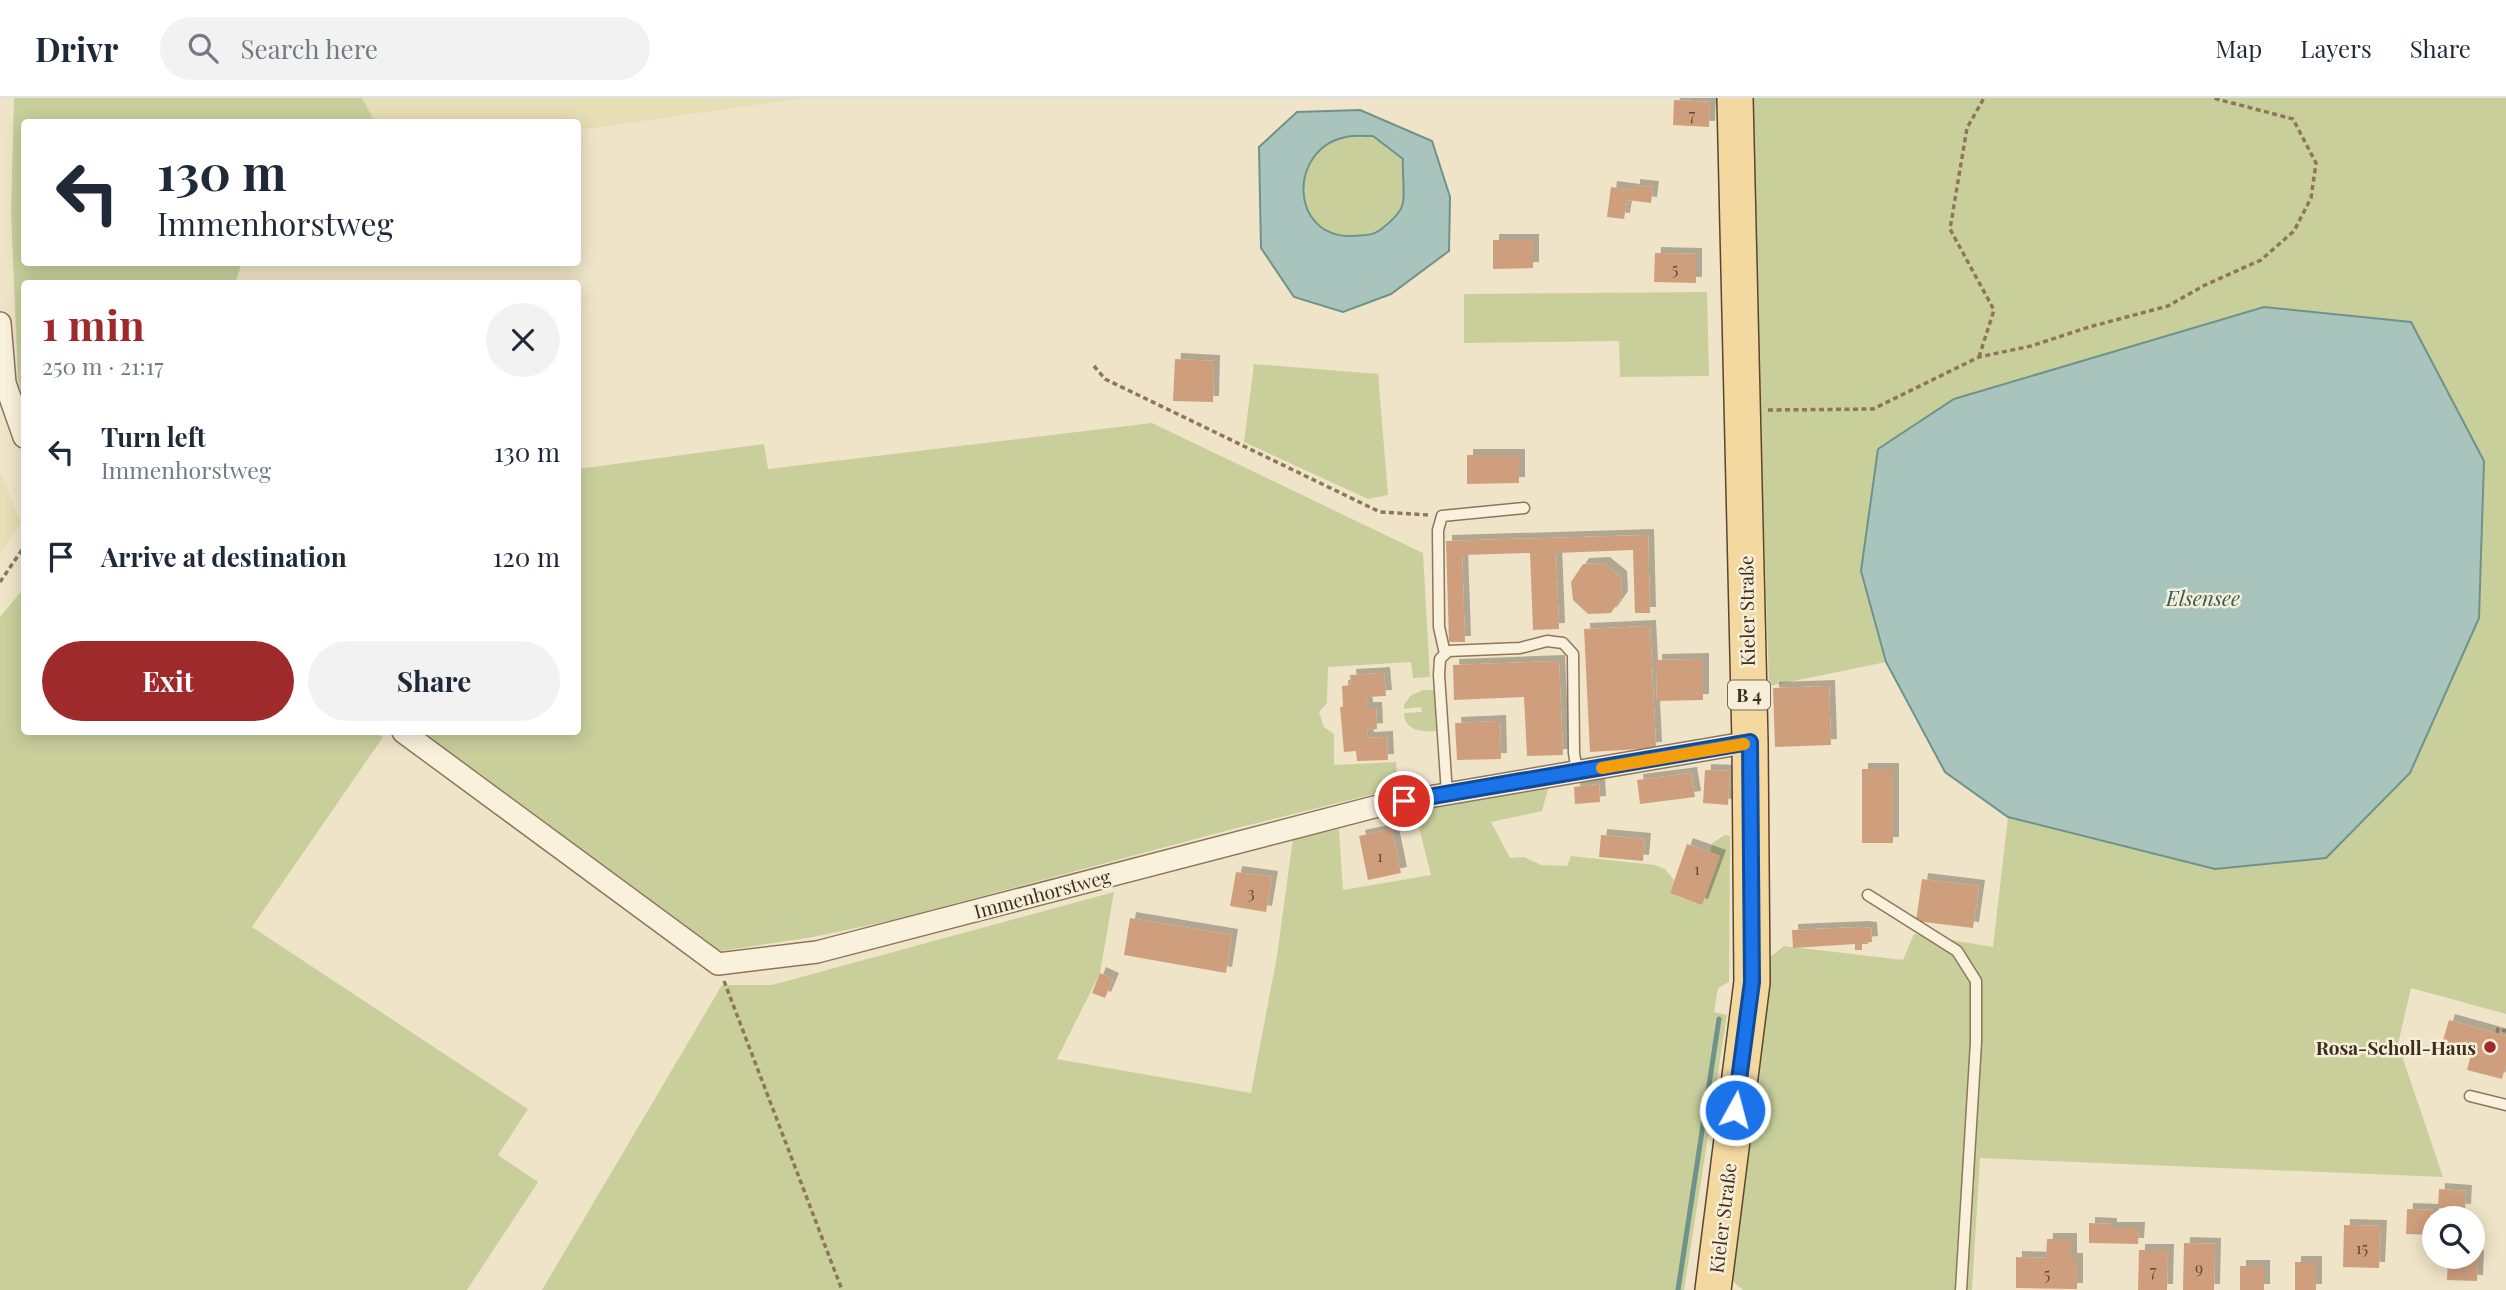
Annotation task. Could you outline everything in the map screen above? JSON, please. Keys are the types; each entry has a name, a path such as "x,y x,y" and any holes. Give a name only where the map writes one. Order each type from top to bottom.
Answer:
{"main road":[{"name":"Kieler Straße","path":"1713,1290 1752,982 1750,742 1735,98"}],"street":[{"path":"0,323 5,383 21,428"},
{"path":"408,735 718,964"},
{"name":"Immenhorstweg","path":"718,964 817,952 1382,805 1750,742"}],"lane":[{"path":"1445,654 1439,627 1438,530 1442,516 1524,508"},
{"path":"1447,794 1439,674 1440,659 1448,651 1520,648 1547,641 1563,643 1573,654 1574,753 1577,772"},
{"path":"1868,895 1957,951 1976,981 1976,1042 1961,1290"},
{"path":"2470,1096 2506,1105"}],"path":[{"path":"1979,357 1994,310 1950,229 1967,128 1984,98"},
{"path":"1741,410 1872,409 1979,357 2031,346 2168,306 2205,285 2261,260 2294,231 2311,198 2316,163 2293,118 2213,98"},
{"path":"1094,366 1105,379 1380,512 1442,516"},
{"path":"0,582 21,551"},
{"path":"718,964 842,1290"},
{"path":"2497,1033 2498,1029 2506,1031"}],"shaded area":[{"path":"362,98 803,98 581,130 581,119 373,119"},
{"path":"0,472 21,523 0,554"}],"green space":[{"path":"14,98 362,98 373,119 21,119 21,266 241,266 236,280 21,280 21,390 18,379 11,212"},
{"path":"1750,98 2506,98 2506,1014 2411,988 2398,1044 2443,1177 1980,1158 1972,1290 1743,1290 1729,1278 1767,1008 1769,958 1784,946 1903,960 1914,934 1993,947 2008,817 2215,869 2479,619 2484,461 2411,322 2264,307 1861,571 1886,662 1769,686"},
{"path":"1373,136 1403,159 1402,205 1390,222 1374,233 1354,236 1332,233 1317,223 1307,209 1303,192 1305,174 1313,158 1326,145 1345,137"},
{"path":"1707,292 1709,376 1620,377 1619,341 1464,343 1464,294"},
{"path":"1254,364 1378,374 1388,495 1368,499 1244,442"},
{"path":"1152,423 1423,553 1430,677 1413,678 1411,662 1328,667 1327,703 1319,712 1324,727 1334,734 1334,765 1396,762 1398,788 889,921 813,937 721,951 425,735 581,735 581,469 764,444 768,469"},
{"path":"21,592 21,735 383,737 252,927 528,1109 498,1155 538,1182 467,1290 0,1290 0,617"},
{"path":"1423,690 1434,690 1436,731 1415,729 1407,724 1405,719 1404,713 1422,712 1421,707 1404,709 1404,705 1410,696"},
{"path":"1549,786 1542,811 1491,822 1510,858 1524,857 1541,865 1567,866 1571,856 1655,865 1665,869 1674,880 1670,893 1702,904 1712,843 1725,835 1730,836 1729,982 1718,988 1714,1012 1727,1015 1684,1290 542,1290 722,985 772,985 1114,892 1100,973 1057,1059 1251,1093 1277,956 1293,838 1339,829 1343,890 1431,875 1414,808"}],"water":[{"path":"1360,110 1432,141 1450,197 1449,251 1391,294 1343,312 1294,297 1261,248 1259,147 1297,112","holes":["1349,136 1373,136 1403,159 1402,206 1394,218 1377,232 1354,236 1332,233 1317,223 1307,209 1304,192 1306,174 1314,158 1327,145"]},
{"name":"Elsensee","path":"2264,307 2411,322 2484,461 2479,618 2410,773 2326,858 2215,869 2008,817 1945,772 1886,662 1861,571 1878,449 1954,399"}],"building":[{"path":"1674,100 1710,102 1709,127 1673,125"},
{"path":"1634,185 1653,187 1651,203 1627,200 1624,219 1607,217 1611,187 1634,190"},
{"path":"1493,240 1533,240 1533,268 1493,269"},
{"path":"1655,253 1696,254 1696,283 1654,282"},
{"path":"1175,359 1214,361 1213,402 1173,401"},
{"path":"1467,455 1519,455 1519,483 1467,484"},
{"path":"1648,535 1650,613 1635,613 1633,550 1556,553 1559,629 1533,630 1530,553 1462,555 1465,642 1449,642 1446,541"},
{"path":"1604,563 1621,577 1622,597 1611,613 1588,614 1573,600 1571,582 1583,564"},
{"path":"1650,626 1656,748 1590,752 1584,629"},
{"path":"1703,659 1703,700 1657,701 1656,660"},
{"path":"1559,661 1563,755 1527,756 1524,697 1454,700 1453,665"},
{"path":"1384,673 1386,696 1366,697 1367,708 1376,708 1377,729 1367,730 1368,738 1387,737 1388,760 1357,761 1356,751 1344,752 1340,707 1343,707 1342,686 1351,685 1350,675"},
{"path":"1829,686 1831,745 1775,747 1773,688"},
{"path":"1500,721 1501,759 1457,760 1455,723"},
{"path":"1862,769 1893,769 1893,843 1862,843"},
{"path":"1705,770 1730,771 1728,805 1703,803"},
{"path":"1691,773 1695,797 1640,804 1637,780"},
{"path":"1599,784 1600,802 1575,804 1574,787"},
{"path":"1392,829 1401,873 1368,880 1359,836"},
{"path":"1601,835 1645,839 1643,861 1599,857"},
{"path":"1687,844 1720,856 1702,905 1670,893"},
{"path":"1236,872 1272,877 1266,912 1230,906"},
{"path":"1922,879 1979,886 1973,928 1916,921"},
{"path":"1130,918 1232,935 1226,973 1124,955"},
{"path":"1871,928 1872,942 1862,943 1862,950 1855,950 1855,944 1793,948 1792,930"},
{"path":"1100,973 1113,979 1105,998 1092,993"},
{"name":"Rosa-Scholl-Haus","path":"2449,1020 2506,1036 2506,1064 2502,1079 2467,1070 2474,1043 2465,1041 2461,1056 2440,1050"},
{"path":"2439,1189 2466,1191 2465,1206 2438,1206"},
{"path":"2407,1209 2422,1210 2422,1235 2406,1234"},
{"path":"2089,1223 2111,1224 2111,1228 2139,1228 2138,1244 2089,1243"},
{"path":"2344,1225 2381,1226 2379,1268 2343,1267"},
{"path":"2047,1239 2071,1239 2071,1259 2077,1259 2077,1289 2016,1288 2016,1257 2046,1258"},
{"path":"2184,1243 2215,1244 2214,1290 2183,1290"},
{"path":"2139,1250 2168,1250 2167,1290 2138,1290"},
{"path":"2295,1262 2316,1262 2316,1290 2295,1290"},
{"path":"2240,1266 2264,1266 2264,1290 2240,1290"},
{"path":"2447,1269 2477,1269 2477,1281 2447,1280"}],"waterway":[{"path":"1678,1290 1719,1019"}],"slow traffic":[{"path":"1602,768 1744,744"}],"place":[{"name":"Rosa-Scholl-Haus","path":"2490,1047"}],"route":[{"path":"1404,801 1750,742 1752,982 1735,1110"}]}
